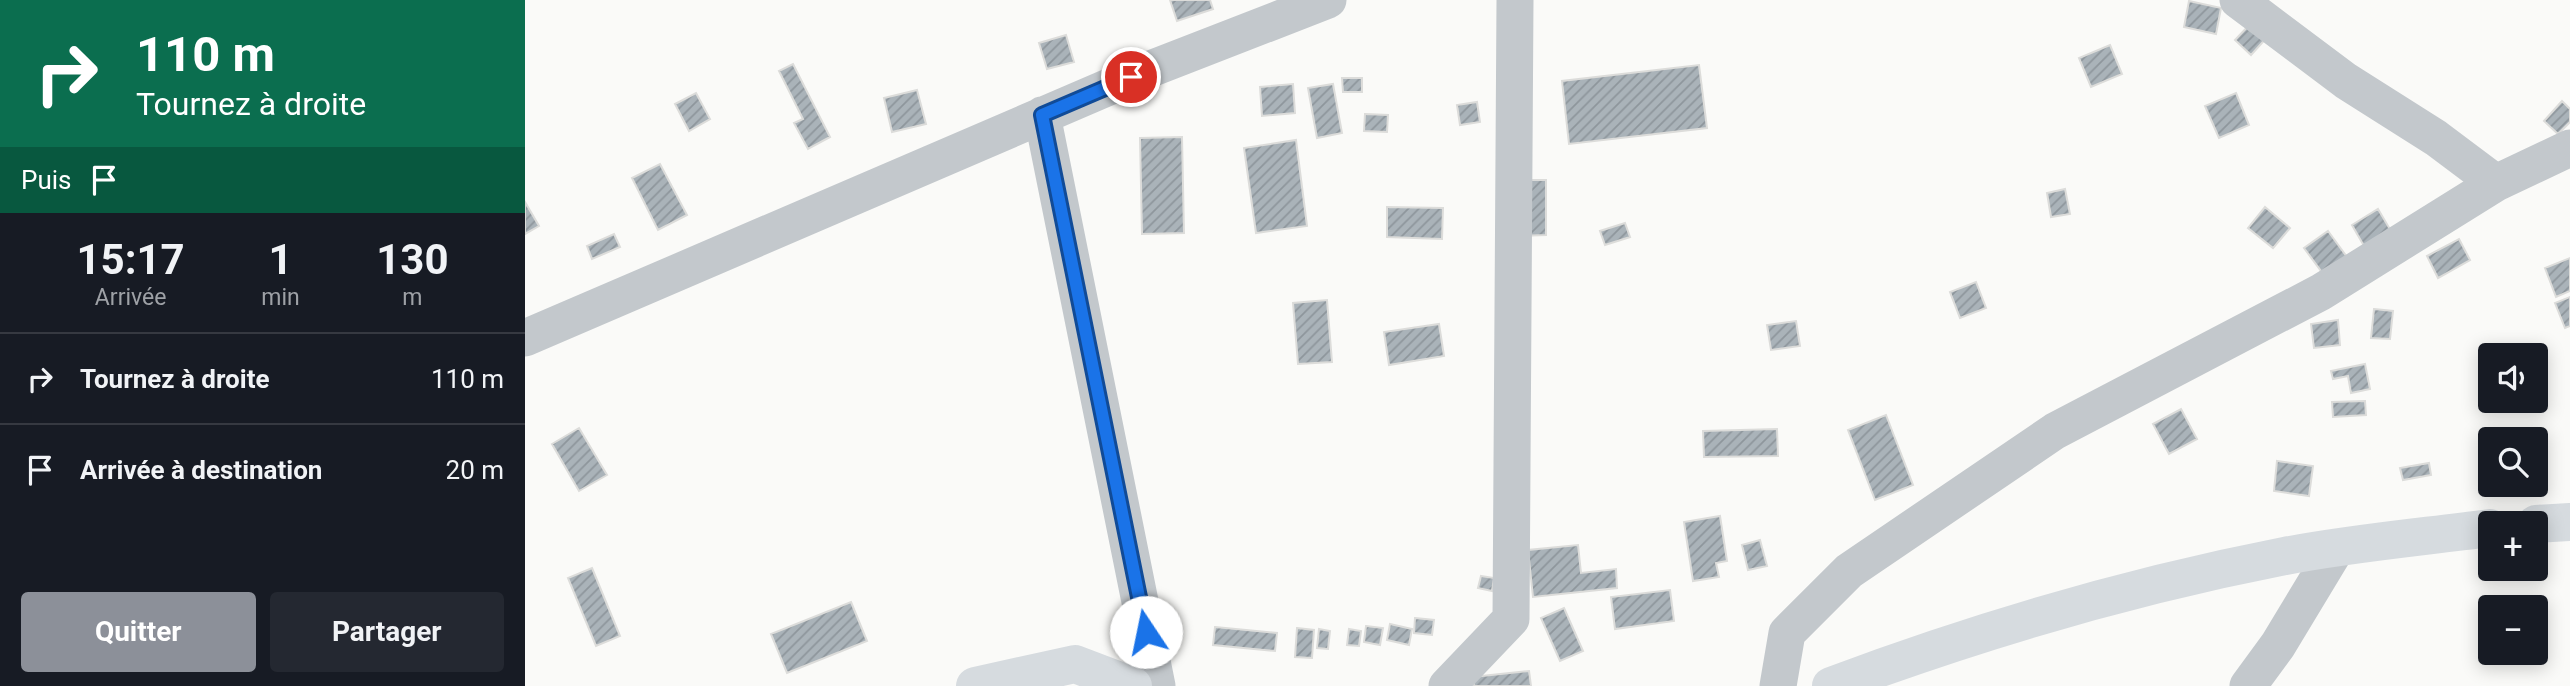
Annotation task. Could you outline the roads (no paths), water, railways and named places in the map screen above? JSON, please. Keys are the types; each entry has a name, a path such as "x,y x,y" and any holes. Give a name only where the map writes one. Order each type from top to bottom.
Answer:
{"main road":[{"path":"2548,523 2570,522"},
{"path":"1831,686 2003,627 2273,559 2478,530"},
{"path":"975,686 1075,664 1133,686"}],"street":[{"path":"525,338 1153,68 1328,0"},
{"path":"1447,686 1511,620 1515,0"},
{"path":"2238,0 2346,81 2436,138 2496,183"},
{"path":"1042,115 1157,686"},
{"path":"1778,686 1787,633 1849,571 2055,432 2321,292 2496,183 2570,148"},
{"path":"2248,686 2278,645 2336,549"}]}
